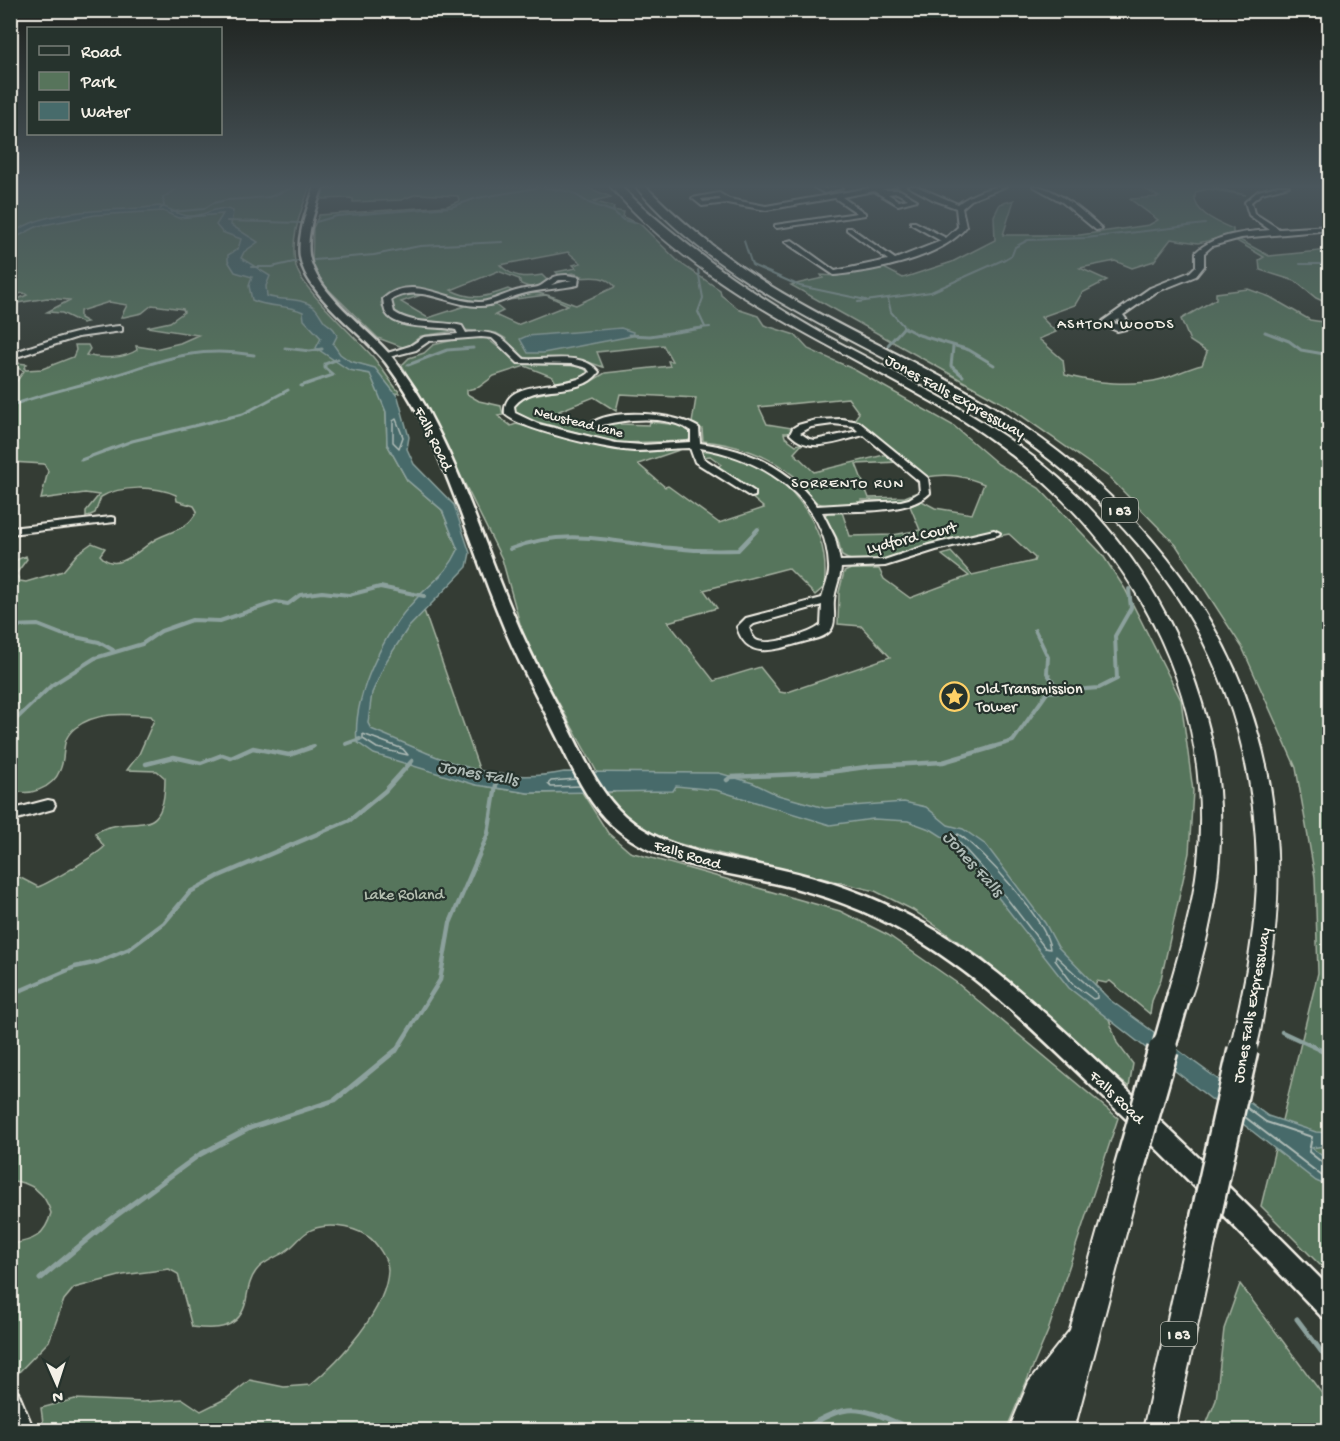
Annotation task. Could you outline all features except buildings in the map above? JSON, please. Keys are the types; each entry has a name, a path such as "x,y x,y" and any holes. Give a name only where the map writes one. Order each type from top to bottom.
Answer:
{"highway":[{"name":"Jones Falls Expressway","path":"692,253 756,299 953,408 1017,450 1078,504 1133,569 1160,613 1195,698 1208,765 1210,847 1197,930 1058,1431"},
{"name":"Jones Falls Expressway","path":"717,253 756,282 828,324 976,402 1043,444 1110,500 1138,529 1182,584 1214,640 1240,703 1259,774 1264,811 1268,864 1262,953 1243,1050 1159,1431"},
{"path":"1025,1431 1040,1393 1084,1334"}],"main road":[{"name":"Falls Road","path":"306,253 308,269 319,285 387,358 420,407 468,511 509,622 581,767 597,795 622,824 654,843 699,858 800,881 857,900 909,925 954,952 1027,1011 1114,1091 1329,1307"}],"street":[{"path":"805,253 834,273 894,261 915,253"},
{"path":"883,253 894,261"},
{"path":"1119,315 1147,293 1193,274 1200,266 1200,253"},
{"path":"463,335 459,328 452,325 414,324 399,320 390,313 387,299 396,294 418,290 434,292 458,302 484,304 522,292 544,289"},
{"path":"10,357 96,331 119,329"},
{"name":"Newstead Lane","path":"387,358 419,352 431,343 463,335 495,336 521,360 576,362 595,370 594,375 587,380 532,390 518,395 509,406 510,414 518,420 621,447 697,445 738,452 764,462 795,484 813,509 826,532 836,565"},
{"path":"595,424 617,417 682,422 696,430 695,452 699,460 751,495"},
{"path":"813,509 901,504 913,501 925,493 924,480 856,423 804,425 796,430 795,434 806,442 814,443 866,432"},
{"path":"10,531 111,520"},
{"name":"Lydford Court","path":"836,565 885,563 933,547 994,533"},
{"path":"827,600 750,621 743,627 744,631 755,644 765,648 819,633 827,626 827,600 836,565"},
{"path":"10,816 48,805"},
{"path":"10,1400 23,1431"}],"green space":[{"name":"Lake Roland","path":"11,253 294,253 300,276 308,287 373,357 400,393 380,395 386,412 387,444 407,480 442,510 458,550 450,568 419,596 485,786 528,793 582,792 608,833 630,852 840,911 888,935 957,983 1118,1118 1048,1331 1006,1430 44,1430 41,1408 75,1399 143,1402 183,1399 201,1411 227,1398 250,1380 284,1387 310,1385 347,1349 371,1318 386,1285 388,1270 378,1246 361,1233 337,1226 313,1229 289,1249 259,1268 249,1286 243,1311 232,1323 218,1328 192,1327 178,1274 169,1269 123,1275 74,1288 64,1300 49,1341 17,1374 11,1375 11,1244 37,1236 42,1232 51,1213 41,1194 31,1186 11,1181 11,876 19,877 38,887 93,856 104,847 95,833 109,827 144,823 153,819 159,812 164,799 165,778 157,771 127,770 139,754 154,720 151,716 112,715 92,719 70,733 65,743 60,770 46,787 32,792 17,791 11,788 11,562 26,556 27,559 16,574 20,581 26,582 63,571 78,553 92,543 105,548 100,555 107,561 121,561 156,539 185,526 197,511 194,506 177,501 176,495 138,488 118,490 101,497 95,513 86,517 86,511 99,495 85,493 41,499 48,471 44,464 11,462 11,389 24,371 15,367 18,363 27,364 24,368 26,370 42,369 73,357 76,350 75,345 88,345 90,349 86,355 112,357 132,353 137,350 136,346 155,349 180,343 198,335 147,327 170,322 184,312 183,309 152,305 142,313 121,317 127,305 109,302 80,311 80,318 87,322 82,323 62,313 47,312 70,300 47,298 11,304 27,295 24,293 11,295"},
{"path":"312,253 561,253 500,265 520,276 542,275 547,280 538,286 525,286 519,279 498,271 451,290 473,297 486,296 508,289 515,292 490,300 474,302 411,288 388,293 381,303 388,315 396,322 406,326 448,327 455,331 421,336 405,348 378,338 322,283 312,268"},
{"path":"569,253 670,253 680,263 720,290 721,295 740,310 758,316 764,325 795,335 808,349 853,369 954,426 998,464 1039,488 1102,554 1125,589 1181,700 1193,791 1189,853 1161,979 1152,1001 1150,1014 1110,981 1106,983 1097,981 1089,1003 1109,1019 1117,1043 1133,1064 1129,1087 1075,1044 983,959 913,910 875,891 672,842 644,828 619,809 605,793 614,792 608,774 598,774 525,642 502,559 445,444 402,365 409,358 424,353 433,345 462,338 485,337 520,364 581,366 587,371 585,376 556,383 553,377 525,366 494,376 479,387 467,390 467,394 479,401 501,406 503,415 498,416 511,426 516,424 622,451 685,448 638,464 665,487 668,486 719,523 764,508 750,496 754,491 717,468 721,464 710,456 703,457 702,452 716,450 738,457 758,466 791,492 815,526 822,545 825,566 824,587 815,595 788,568 704,590 717,608 668,622 714,681 760,667 780,692 785,693 890,657 861,626 838,624 839,592 844,572 851,569 879,569 884,579 910,598 969,576 942,555 951,552 972,575 1034,561 1035,558 1009,534 999,536 993,530 937,541 877,561 853,561 842,556 838,540 825,516 828,511 841,509 850,536 893,535 920,530 910,506 922,501 935,508 972,514 984,484 956,476 927,477 854,420 859,413 848,398 759,407 767,424 792,428 790,433 784,433 785,437 796,445 803,443 794,453 814,472 888,454 897,462 856,464 869,498 905,497 920,491 914,496 892,501 861,500 861,502 837,505 819,503 794,476 763,456 727,445 703,441 702,429 692,423 696,398 620,394 616,411 594,397 559,411 578,424 590,422 595,426 621,421 620,424 649,425 650,422 679,425 691,431 690,439 687,441 617,443 523,418 515,412 515,406 524,397 587,384 605,373 670,366 668,361 672,361 663,345 597,352 603,367 582,360 529,359 521,356 505,338 496,333 464,330 451,323 417,322 397,315 391,301 405,293 427,293 401,302 428,318 465,306 494,304 503,311 495,315 517,325 568,305 546,295 576,305 615,287 608,280 593,277 578,278 582,276 573,273 559,275 556,272 576,268 573,265 581,263"},
{"path":"969,253 1160,253 1154,261 1132,268 1115,261 1080,268 1107,280 1082,293 1075,305 1041,317 1056,332 1039,339 1063,360 1065,375 1101,382 1138,383 1162,379 1202,365 1207,352 1190,341 1181,319 1216,299 1216,293 1248,289 1270,297 1310,320 1329,323 1329,1274 1261,1206 1318,973 1315,877 1296,768 1242,647 1176,545 1109,477 1009,407 791,285 823,278 821,275 837,276 880,266 903,278 952,262"},
{"path":"1258,253 1269,256 1329,253 1329,304 1316,298 1295,281 1260,270 1259,260 1264,257"},
{"path":"546,295 508,300 518,296"},
{"path":"1240,1284 1329,1403 1329,1430 1204,1430 1216,1400 1224,1329"}],"water":[{"name":"Jones Falls","path":"243,253 241,258 270,276 266,286 267,296 302,301 314,307 335,331 337,336 333,344 340,354 350,361 375,368 398,397 409,437 407,449 414,464 454,505 470,553 467,567 408,628 387,660 372,693 368,723 371,729 441,758 487,772 537,776 564,772 719,773 753,783 778,795 825,808 904,802 926,807 948,825 963,829 986,845 1045,923 1058,947 1110,1000 1268,1116 1316,1132 1329,1133 1329,1145 1312,1148 1329,1161 1329,1192 1323,1184 1316,1181 1069,988 986,882 951,842 932,830 908,821 873,819 830,825 716,790 676,786 673,791 528,793 476,785 374,754 357,742 357,724 365,686 382,647 404,613 444,571 458,550 442,510 407,480 387,444 386,412 370,374 349,370 316,348 321,338 304,320 303,312 252,300 249,286 252,277 235,272 228,261 228,255"},
{"path":"621,328 633,332 632,336 543,353 528,353 520,339 527,336"}],"waterway":[{"path":"314,260 383,253"},
{"path":"748,253 752,265 800,286 866,300"},
{"path":"858,302 931,292 1005,259 1013,253"},
{"path":"251,267 272,267 298,261"},
{"path":"1300,264 1330,264"},
{"path":"698,270 703,298 698,312 705,327"},
{"path":"888,299 891,312 905,328"},
{"path":"691,329 710,327"},
{"path":"629,335 650,336 702,328"},
{"path":"888,345 903,328"},
{"path":"905,328 919,335 969,350 994,365"},
{"path":"1265,332 1289,341 1301,350 1330,355"},
{"path":"953,347 951,366 963,376"},
{"path":"285,348 310,351 322,349"},
{"path":"408,365 447,350 473,348"},
{"path":"10,406 176,357 212,352 254,355"},
{"path":"301,386 333,375 325,368 325,364 338,359"},
{"path":"81,460 132,441 243,414 288,390"},
{"path":"510,549 548,539 567,537 603,539 680,549 738,550 758,529"},
{"path":"10,725 52,685 95,658 142,644 161,631 192,620 220,621 276,602 288,604 300,595 322,592 349,595 380,587 424,596"},
{"path":"1049,692 1099,688 1117,679 1115,636 1131,608 1129,589"},
{"path":"10,626 38,625 61,634 99,642 113,650"},
{"path":"989,748 1013,741 1054,683 1047,673 1048,657 1035,630"},
{"path":"346,744 360,739"},
{"path":"308,748 314,746"},
{"path":"146,764 174,757 201,763 222,755 231,758 253,748 289,755 312,747"},
{"path":"727,780 731,777 822,773 873,766 943,762 994,747"},
{"path":"10,995 75,967 98,962 129,949 164,923 190,892 219,876 350,820 385,791 412,761"},
{"name":"Jones Falls","path":"396,1051 440,980 450,923 488,834 496,785"},
{"path":"1282,1032 1323,1051"},
{"path":"40,1279 113,1218 199,1155 250,1128 335,1100 396,1050"},
{"path":"1320,1050 1330,1055"},
{"path":"1297,1319 1330,1363"},
{"path":"802,1430 831,1414 854,1410 865,1411 907,1427"}],"place":[{"name":"Old Transmission Tower","path":"955,696"}],"district":[{"name":"ASHTON WOODS","path":"1116,323"},
{"name":"SORRENTO RUN","path":"848,482"}]}
